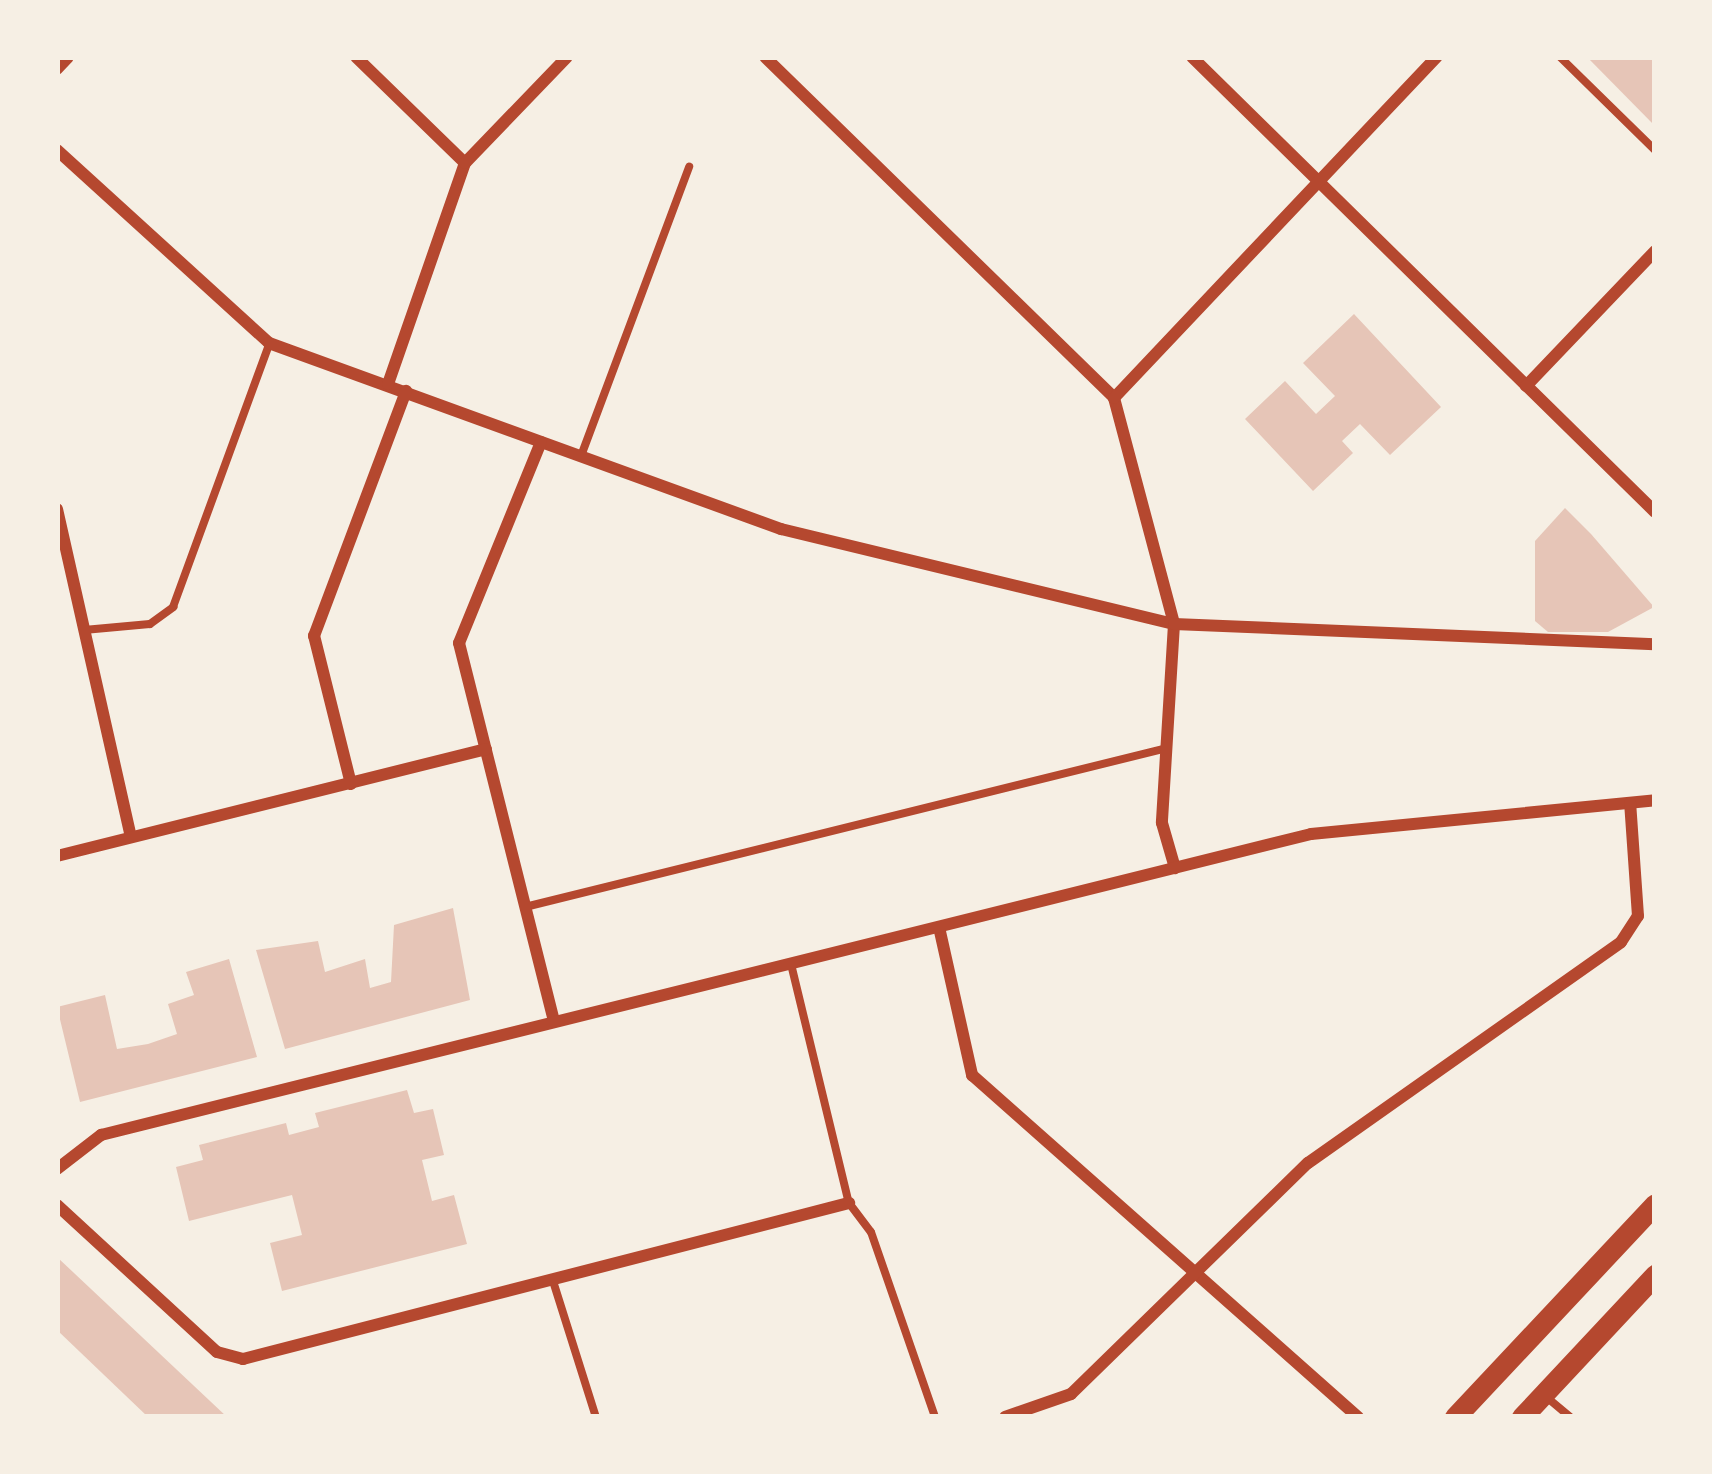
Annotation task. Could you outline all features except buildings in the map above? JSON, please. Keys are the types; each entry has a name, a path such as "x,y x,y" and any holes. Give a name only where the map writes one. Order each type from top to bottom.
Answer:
{"main road":[{"path":"1455,1417 1655,1204"},
{"path":"1522,1417 1655,1275"}],"street":[{"path":"57,69 68,57"},
{"path":"356,57 465,163"},
{"path":"388,384 465,163 567,57"},
{"path":"765,57 1114,398 1174,624 1162,823 1175,868"},
{"path":"1192,57 1655,512"},
{"path":"1114,398 1437,57"},
{"path":"57,150 269,343 581,456 970,583 1174,624 1655,644"},
{"path":"1526,386 1655,251"},
{"path":"351,784 314,636 406,391"},
{"path":"541,442 459,643 554,1020"},
{"path":"57,509 131,836"},
{"path":"57,856 485,748"},
{"path":"57,1169 101,1135 1311,834 1655,800"},
{"path":"1004,1417 1071,1394 1308,1163 1621,942 1639,916 1630,803"},
{"path":"939,927 972,1075 1198,1270 1358,1417"},
{"path":"57,1204 217,1352 243,1359 849,1203"}],"lane":[{"path":"1560,57 1655,150"},
{"path":"581,456 689,167"},
{"path":"84,630 150,624 173,607 269,343"},
{"path":"525,907 1168,747"},
{"path":"790,964 849,1203 871,1232 934,1417"},
{"path":"552,1279 596,1417"},
{"path":"1544,1395 1570,1417"}]}
